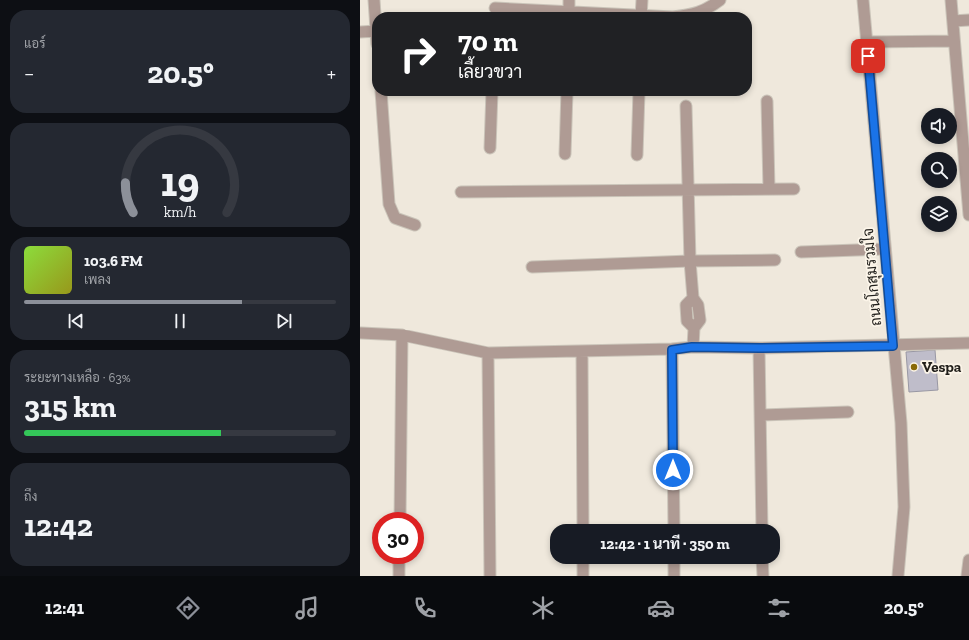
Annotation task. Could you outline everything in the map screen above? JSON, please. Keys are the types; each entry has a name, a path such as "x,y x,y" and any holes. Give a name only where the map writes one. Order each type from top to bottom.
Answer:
{"street":[{"path":"374,0 375,12"},
{"path":"641,12 642,0"},
{"path":"700,12 706,10 720,0"},
{"name":"ถนนโกสุมรวมใจ","path":"863,0 901,423 904,507 898,576"},
{"path":"951,0 954,41 964,107 969,215"},
{"path":"495,8 569,9 600,12"},
{"path":"953,21 969,20"},
{"path":"360,32 372,31"},
{"path":"867,42 954,41"},
{"path":"381,96 389,204 395,218 415,225"},
{"path":"490,148 492,96"},
{"path":"565,154 567,96"},
{"path":"637,155 639,96"},
{"path":"767,101 769,190"},
{"path":"686,106 690,261 693,298 698,305 700,320 694,328 692,347"},
{"path":"461,192 794,189"},
{"path":"801,252 885,249"},
{"path":"532,267 690,261 775,260"},
{"path":"361,333 402,335 488,353 672,350 692,347 759,348 969,343"},
{"path":"400,512 402,335"},
{"path":"759,348 762,524"},
{"path":"672,350 674,524"},
{"path":"582,352 583,524"},
{"path":"488,353 490,576"},
{"path":"761,415 848,412"},
{"path":"968,576 969,560"},
{"path":"399,564 399,576"},
{"path":"583,564 583,576"},
{"path":"674,564 674,576"},
{"path":"762,564 763,576"}],"building":[{"path":"935,350 938,390 909,392 906,352"}],"place":[{"name":"Vespa","path":"914,367"}],"route":[{"path":"673,470 672,350 692,347 759,348 893,346 868,56"}]}
